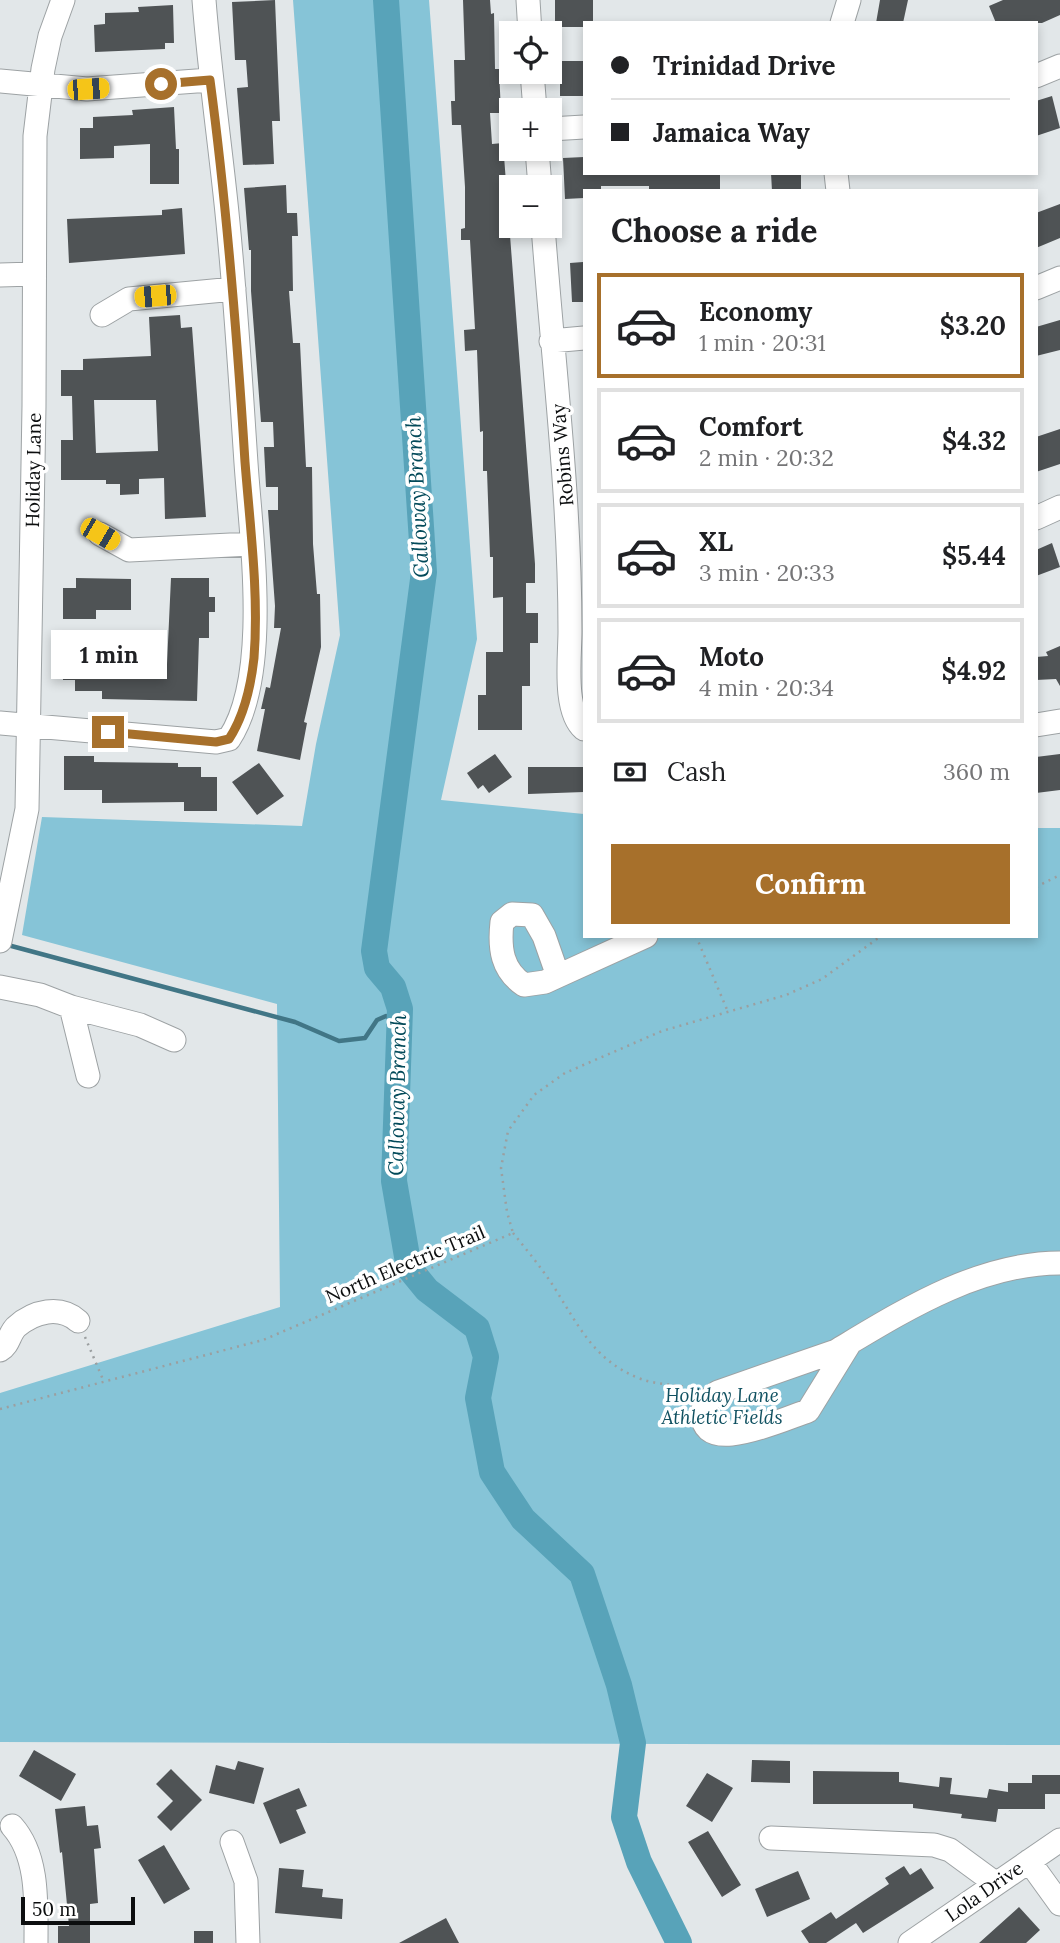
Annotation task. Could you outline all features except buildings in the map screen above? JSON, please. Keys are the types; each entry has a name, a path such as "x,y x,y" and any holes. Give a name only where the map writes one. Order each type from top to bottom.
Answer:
{"street":[{"name":"Holiday Lane","path":"2,935 27,810 35,136 50,36 63,0"},
{"path":"0,723 216,742 229,739 236,729 247,695 255,634 251,544 234,289 210,80 204,0"},
{"path":"528,0 529,21"},
{"path":"843,21 849,0"},
{"path":"1038,75 1060,66"},
{"path":"0,81 88,89 210,80"},
{"path":"562,128 583,127"},
{"name":"Robins Way","path":"544,238 551,341 577,546 570,701 582,727"},
{"path":"0,275 34,274"},
{"path":"1038,287 1060,278"},
{"path":"102,315 129,299 234,289"},
{"path":"551,341 583,338"},
{"path":"1038,517 1060,508"},
{"path":"100,534 129,550 251,544"},
{"path":"1038,725 1060,721"},
{"path":"558,976 642,938"},
{"path":"0,987 40,995 71,1007 140,1025 174,1040"},
{"path":"71,1007 88,1076"},
{"path":"850,1343 808,1411 725,1436 713,1433 703,1418 704,1405 712,1395 836,1352 850,1343 909,1307 982,1277 1044,1263 1060,1263"},
{"path":"0,1350 4,1348 16,1327 42,1312 62,1312 70,1314 78,1321"},
{"path":"12,1826 22,1837 30,1856 36,1943"},
{"path":"771,1838 934,1845 950,1850 995,1883"},
{"name":"Lola Drive","path":"910,1943 1060,1840"},
{"path":"232,1842 246,1881 248,1943"},
{"path":"1029,1861 1060,1904"}],"path":[{"path":"1038,886 1060,875"},
{"path":"697,938 728,1012"},
{"name":"North Electric Trail","path":"0,1409 263,1340 513,1233 501,1168 508,1130 534,1095 565,1073 662,1031 786,995 822,979 878,938"},
{"path":"513,1233 550,1281 587,1342 614,1365 643,1380 674,1383 712,1395"},
{"path":"78,1321 104,1382"}],"green space":[{"name":"Holiday Lane Athletic Fields","path":"293,0 429,0 477,639 441,800 583,814 583,938 1038,938 1038,828 1060,828 1060,1745 0,1742 0,1393 280,1307 277,1004 22,935 42,817 302,826 316,744 340,635"}],"waterway":[{"name":"Calloway Branch","path":"386,0 424,572 374,951 377,968 393,987 400,1009 394,1181 409,1268 427,1290 477,1328 486,1357 478,1398 492,1472 523,1519 582,1574 619,1685 633,1743 624,1817 639,1862 679,1943"},
{"path":"4,944 295,1022 339,1041 365,1038 377,1020 386,1016 400,1023"}],"route":[{"path":"108,732 216,742 229,739 236,729 247,695 253,661 255,634 251,544 234,289 210,80 161,84"}]}
